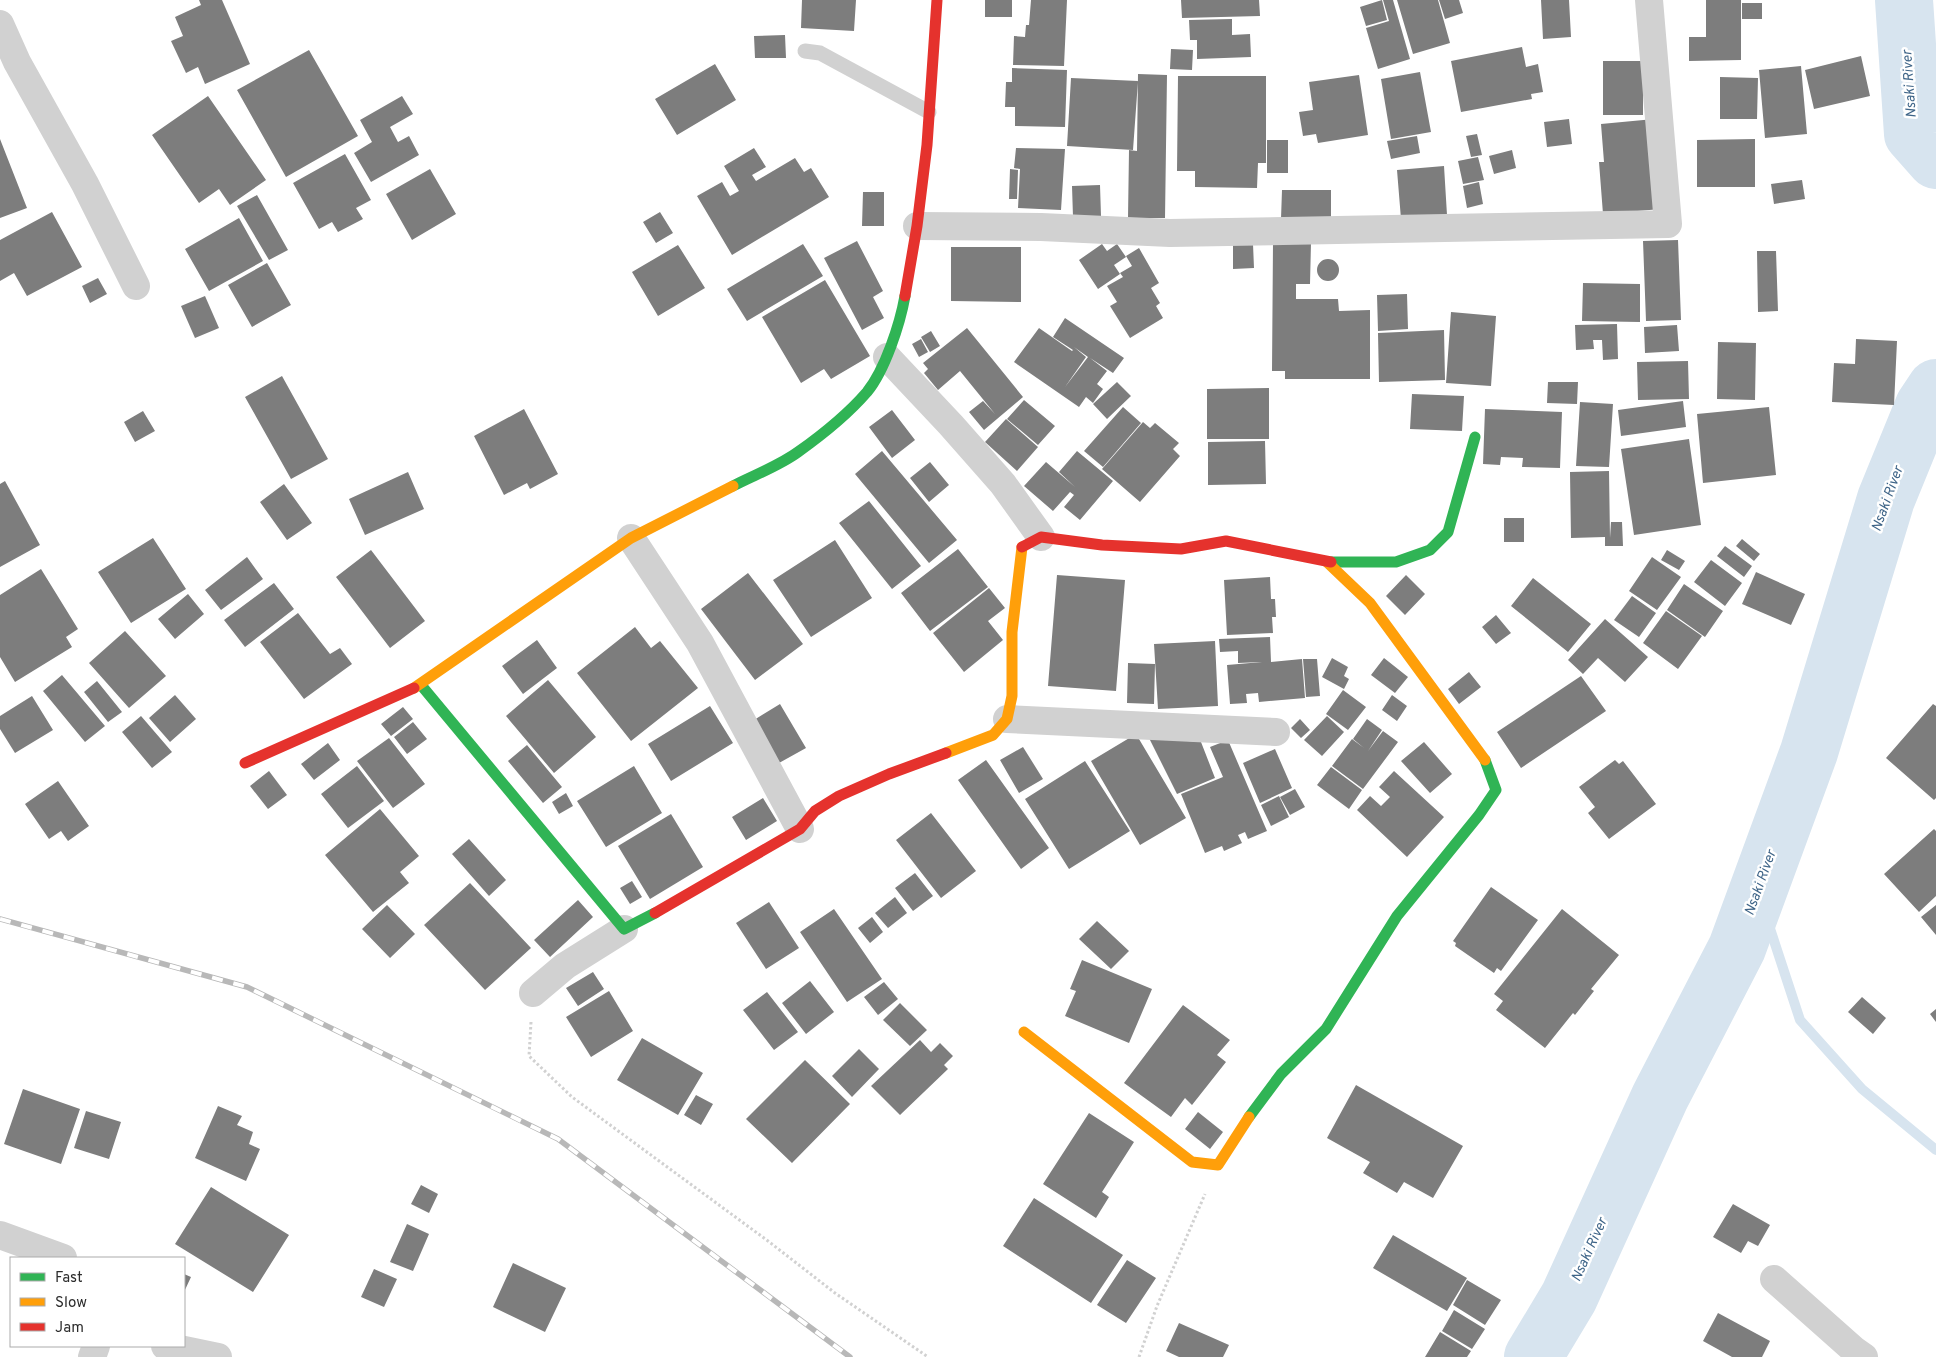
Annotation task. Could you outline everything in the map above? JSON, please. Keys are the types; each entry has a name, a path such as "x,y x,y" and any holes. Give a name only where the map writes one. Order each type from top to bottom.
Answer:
{"street":[{"path":"245,763 421,685 631,538 796,453 835,423 868,391 887,357 902,314 917,226 927,145 938,0"},
{"path":"917,226 1170,233 1668,224 1649,0"},
{"path":"0,24 17,62 85,184 136,286"},
{"path":"887,357 951,425 1002,484 1040,537"},
{"path":"533,993 565,966 624,929 681,899 800,829 815,811 839,796 889,774 993,735 1007,719 1012,696 1012,632 1021,548 1040,537 1102,545 1181,549 1226,541 1327,562 1396,562 1430,550 1448,532 1474,437"},
{"path":"631,538 700,644 800,829"},
{"path":"1024,1032 1192,1162 1218,1166 1245,1122 1281,1074 1326,1029 1397,916 1479,815 1496,790 1484,756 1473,741 1370,603 1327,562"},
{"path":"421,685 624,929"},
{"path":"1007,719 1276,732"},
{"path":"0,1235 60,1257"},
{"path":"1774,1279 1856,1355"},
{"path":"170,1347 218,1357"}],"lane":[{"path":"805,51 820,53 929,112"}],"path":[{"path":"533,993 529,1056 572,1097 768,1241 835,1293 928,1357"},
{"path":"1139,1357 1157,1306 1218,1166"}],"building":[{"path":"199,0 222,0 250,64 205,84 198,67 186,73 171,41 183,36 175,17 201,5"},
{"path":"802,0 856,0 854,31 801,28"},
{"path":"985,0 1012,0 1012,17 985,17"},
{"path":"1031,0 1067,0 1064,66 1013,65 1014,36 1025,37 1026,25 1029,25"},
{"path":"1181,0 1259,0 1260,16 1182,18"},
{"path":"1382,0 1387,20 1366,26 1360,7"},
{"path":"1383,0 1393,0 1410,59 1378,69 1366,28 1389,21"},
{"path":"1397,0 1438,0 1450,43 1413,54"},
{"path":"1439,0 1459,0 1463,13 1445,19"},
{"path":"1541,0 1569,0 1571,37 1543,39"},
{"path":"1706,0 1741,0 1741,60 1689,61 1689,37 1706,37"},
{"path":"1742,3 1762,3 1762,19 1742,19"},
{"path":"1232,19 1232,35 1250,34 1251,57 1197,59 1197,40 1190,40 1189,20"},
{"path":"785,35 786,58 755,58 754,36"},
{"path":"1522,47 1526,67 1538,64 1543,92 1531,94 1532,99 1461,112 1451,61"},
{"path":"1171,49 1193,50 1192,70 1170,69"},
{"path":"309,50 358,136 286,177 237,90"},
{"path":"1861,56 1870,96 1814,109 1805,70"},
{"path":"1603,61 1643,61 1643,115 1603,115"},
{"path":"715,64 736,100 677,135 655,99"},
{"path":"1801,66 1807,134 1765,138 1759,70"},
{"path":"1012,68 1067,70 1065,127 1015,126 1015,107 1005,107 1006,82 1012,82"},
{"path":"1420,72 1431,132 1391,139 1381,79"},
{"path":"1138,74 1167,75 1165,218 1128,218 1129,150 1137,151"},
{"path":"1359,75 1368,135 1318,143 1316,134 1303,136 1299,112 1313,110 1309,82"},
{"path":"1178,76 1266,76 1266,163 1258,163 1257,188 1195,187 1195,171 1177,171"},
{"path":"1720,77 1758,78 1757,119 1720,119"},
{"path":"1071,78 1138,81 1133,150 1067,146"},
{"path":"208,96 266,180 230,205 219,189 199,203 152,135"},
{"path":"402,96 413,114 390,127 398,142 409,136 419,155 371,182 354,153 372,142 360,120"},
{"path":"1569,119 1572,144 1547,147 1544,122"},
{"path":"1654,119 1661,209 1603,214 1599,162 1604,162 1601,124"},
{"path":"1477,134 1482,155 1471,157 1466,136"},
{"path":"1417,136 1420,153 1391,159 1387,141"},
{"path":"0,139 27,208 0,218"},
{"path":"1755,139 1755,187 1697,187 1697,140"},
{"path":"1267,140 1288,140 1288,173 1267,173"},
{"path":"754,148 766,167 752,175 756,181 795,158 804,172 811,168 829,197 732,255 697,196 722,182 730,196 739,191 724,166"},
{"path":"1016,148 1065,149 1061,210 1018,208 1020,169 1014,168"},
{"path":"1512,150 1516,168 1494,174 1489,156"},
{"path":"345,154 371,200 356,208 363,219 338,232 332,222 319,229 293,183"},
{"path":"1478,157 1484,180 1463,184 1458,161"},
{"path":"1444,166 1447,215 1401,219 1397,170"},
{"path":"430,169 456,214 412,240 386,194"},
{"path":"1010,169 1018,170 1017,199 1009,199"},
{"path":"1802,180 1805,199 1774,204 1771,184"},
{"path":"1479,182 1483,204 1467,208 1463,186"},
{"path":"1100,185 1101,216 1073,217 1072,186"},
{"path":"1282,190 1331,190 1331,219 1281,219"},
{"path":"863,192 884,192 884,226 862,226"},
{"path":"257,195 288,250 269,260 237,206"},
{"path":"52,212 82,267 27,296 14,273 0,281 0,240"},
{"path":"660,212 673,233 656,243 643,222"},
{"path":"239,218 263,261 209,291 185,249"},
{"path":"1678,240 1681,320 1646,321 1643,241"},
{"path":"857,241 883,291 873,297 884,318 862,330 824,258"},
{"path":"1273,243 1311,243 1310,284 1296,284 1296,299 1338,299 1339,311 1370,310 1370,379 1285,379 1285,371 1272,371"},
{"path":"803,244 823,276 747,321 727,289"},
{"path":"1102,244 1107,251 1117,244 1126,257 1114,265 1120,274 1098,289 1079,260"},
{"path":"1233,244 1253,244 1254,268 1233,269"},
{"path":"678,245 705,288 658,316 632,272"},
{"path":"951,247 1021,247 1021,302 951,301"},
{"path":"1139,248 1159,283 1151,288 1160,303 1156,306 1163,318 1130,338 1110,306 1117,302 1107,286 1123,277 1120,273 1132,266 1126,256"},
{"path":"1757,251 1776,251 1778,311 1758,312"},
{"path":"1328,259 1336,262 1339,270 1336,278 1328,281 1320,278 1317,270 1320,262"},
{"path":"267,263 291,305 252,327 228,285"},
{"path":"98,278 107,294 90,303 82,286"},
{"path":"825,280 870,356 831,379 824,369 801,383 762,317"},
{"path":"1583,283 1640,284 1640,322 1582,321"},
{"path":"1407,294 1408,329 1378,331 1377,295"},
{"path":"205,296 219,328 195,338 181,306"},
{"path":"1451,312 1496,316 1491,386 1446,383"},
{"path":"1065,318 1124,358 1113,373 1090,358 1107,371 1097,384 1103,389 1093,403 1086,397 1079,407 1014,362 1039,328 1073,350 1053,337","holes":["1074,347 1088,357 1065,387 1086,357"]},
{"path":"1617,324 1618,359 1603,360 1602,340 1593,340 1594,349 1576,350 1575,325"},
{"path":"1677,325 1679,351 1645,353 1644,327"},
{"path":"967,328 1023,397 984,430 969,412 983,401 995,414 960,371 938,390 924,373 928,369 923,363"},
{"path":"1444,330 1445,380 1379,382 1378,333"},
{"path":"931,331 940,346 930,352 921,337"},
{"path":"921,339 928,352 919,357 912,344"},
{"path":"1856,339 1897,341 1894,405 1832,402 1834,363 1855,364"},
{"path":"1718,342 1756,343 1755,400 1717,399"},
{"path":"1688,361 1689,399 1638,400 1637,362"},
{"path":"282,376 328,459 291,479 245,397"},
{"path":"1117,382 1131,396 1107,419 1093,404"},
{"path":"1548,382 1578,382 1577,404 1547,403"},
{"path":"1269,388 1269,439 1207,439 1207,389"},
{"path":"1412,394 1464,396 1462,431 1410,429"},
{"path":"1024,400 1055,426 1038,445 1007,419"},
{"path":"1683,401 1686,427 1621,436 1618,410"},
{"path":"1580,402 1613,404 1609,467 1576,466"},
{"path":"1123,407 1141,423 1103,467 1084,451"},
{"path":"1769,407 1776,475 1703,483 1697,414"},
{"path":"524,409 558,474 530,489 527,483 504,495 474,436"},
{"path":"1485,409 1562,412 1560,468 1522,467 1523,458 1501,457 1500,465 1483,464"},
{"path":"892,410 915,440 892,458 869,427"},
{"path":"143,411 155,431 135,442 124,422"},
{"path":"1006,419 1038,447 1017,471 985,442"},
{"path":"1143,422 1150,428 1155,423 1179,443 1173,449 1180,456 1140,502 1102,469"},
{"path":"1689,439 1701,525 1634,535 1621,449"},
{"path":"1265,441 1266,484 1208,485 1208,442"},
{"path":"882,451 957,540 929,563 855,474"},
{"path":"1077,451 1113,481 1080,520 1064,507 1074,495 1070,492 1053,511 1024,486 1046,462 1075,487 1059,472"},
{"path":"930,462 949,485 929,502 910,478"},
{"path":"1609,471 1610,538 1611,522 1622,522 1623,546 1605,546 1605,537 1571,538 1570,472"},
{"path":"408,472 424,509 365,535 349,499"},
{"path":"5,481 40,545 0,567 0,484"},
{"path":"284,484 312,523 287,540 260,502"},
{"path":"869,501 921,566 892,589 839,523"},
{"path":"1504,518 1524,518 1524,542 1504,542"},
{"path":"153,538 186,589 131,623 98,572"},
{"path":"1742,539 1760,554 1754,561 1736,546"},
{"path":"835,540 872,598 811,637 773,580"},
{"path":"1725,546 1752,566 1744,577 1717,556"},
{"path":"958,549 988,587 930,631 901,593"},
{"path":"371,550 425,621 390,648 336,577"},
{"path":"1667,550 1685,561 1679,570 1661,560"},
{"path":"247,557 263,579 221,610 205,590"},
{"path":"1652,557 1681,577 1657,610 1629,591"},
{"path":"1711,560 1742,583 1725,606 1694,582"},
{"path":"41,569 78,629 66,637 72,647 15,682 0,657 0,595"},
{"path":"1756,572 1805,594 1791,625 1742,604"},
{"path":"748,573 803,644 755,680 701,609"},
{"path":"1057,575 1125,580 1116,691 1048,686"},
{"path":"1406,575 1425,594 1405,615 1386,596"},
{"path":"1270,577 1271,599 1275,599 1276,617 1272,617 1273,633 1227,635 1224,580"},
{"path":"1533,578 1591,624 1568,652 1511,606"},
{"path":"274,583 294,609 245,647 224,620"},
{"path":"1684,584 1723,611 1705,637 1667,610"},
{"path":"989,588 1005,608 988,621 1003,640 964,672 933,633"},
{"path":"188,594 204,614 175,639 158,619"},
{"path":"1632,596 1656,613 1639,637 1614,620"},
{"path":"1666,611 1702,636 1678,669 1643,643"},
{"path":"298,613 330,654 340,648 352,664 304,699 260,642"},
{"path":"1496,615 1511,633 1496,644 1482,627"},
{"path":"1605,619 1648,657 1625,682 1598,658 1583,674 1568,660"},
{"path":"635,627 651,648 660,641 698,688 631,741 577,673"},
{"path":"125,631 166,676 129,708 89,663"},
{"path":"1270,637 1271,662 1302,659 1305,698 1259,702 1258,693 1246,694 1247,703 1230,704 1227,665 1262,662 1238,663 1238,651 1220,652 1219,639"},
{"path":"537,640 557,668 523,694 502,666"},
{"path":"1215,641 1218,706 1158,709 1154,644"},
{"path":"1332,658 1348,667 1344,676 1349,679 1344,689 1322,677"},
{"path":"1384,658 1408,677 1395,693 1371,675"},
{"path":"1303,659 1317,659 1320,696 1306,697"},
{"path":"1128,663 1155,664 1154,704 1127,703"},
{"path":"1469,672 1481,687 1459,704 1448,689"},
{"path":"62,675 105,726 85,742 43,691"},
{"path":"1581,676 1606,711 1521,768 1497,732"},
{"path":"548,680 596,737 554,773 506,716"},
{"path":"97,681 122,712 108,722 84,692"},
{"path":"1343,690 1366,707 1348,730 1326,714"},
{"path":"175,695 196,719 170,742 149,718"},
{"path":"1392,695 1407,706 1397,721 1382,710"},
{"path":"32,696 53,730 15,753 0,729 0,716"},
{"path":"780,704 806,748 779,763 754,720"},
{"path":"1933,704 1936,706 1936,798 1934,800 1886,758"},
{"path":"710,706 733,743 671,781 648,744"},
{"path":"403,707 413,719 391,736 381,724"},
{"path":"141,716 172,752 152,768 122,732"},
{"path":"1327,716 1344,732 1322,756 1304,740"},
{"path":"1300,719 1310,730 1301,738 1291,728"},
{"path":"1367,719 1382,730 1368,751 1383,731 1398,742 1363,789 1332,766 1352,739 1364,748 1353,739"},
{"path":"413,722 427,739 407,754 394,737"},
{"path":"1136,734 1186,818 1140,845 1091,761"},
{"path":"389,738 425,784 393,808 357,761"},
{"path":"1149,738 1201,742 1215,778 1177,794"},
{"path":"1228,740 1267,831 1248,839 1245,832 1238,835 1242,843 1224,851 1222,846 1205,853 1181,794 1223,777 1210,747"},
{"path":"1424,742 1452,774 1430,793 1401,761"},
{"path":"328,743 340,760 314,780 301,764"},
{"path":"527,745 562,787 543,803 508,761"},
{"path":"1023,747 1043,779 1019,793 1000,760"},
{"path":"1275,749 1292,788 1260,803 1243,763"},
{"path":"986,760 1049,848 1021,869 958,780"},
{"path":"1615,760 1619,764 1623,761 1656,804 1609,839 1588,813 1595,807 1579,787"},
{"path":"1085,761 1130,831 1069,869 1025,799"},
{"path":"357,766 384,801 348,828 321,794"},
{"path":"634,766 662,813 606,847 577,801"},
{"path":"1331,767 1362,790 1349,809 1317,785"},
{"path":"269,771 287,795 268,809 250,786"},
{"path":"1394,771 1444,817 1407,857 1357,810 1370,796 1381,806 1390,797 1379,787"},
{"path":"58,781 89,826 68,841 61,831 49,839 25,804"},
{"path":"1295,789 1305,807 1290,815 1280,797"},
{"path":"566,793 573,806 559,814 552,802"},
{"path":"1279,796 1289,817 1271,826 1261,805"},
{"path":"763,798 777,821 746,840 732,817"},
{"path":"380,809 419,856 400,872 409,883 373,912 325,855"},
{"path":"931,813 976,871 941,898 896,840"},
{"path":"671,814 703,867 650,899 618,846"},
{"path":"1934,829 1936,831 1936,896 1919,912 1884,874"},
{"path":"469,839 506,880 489,896 452,854"},
{"path":"915,873 933,896 913,911 895,888"},
{"path":"632,881 642,897 630,904 620,888"},
{"path":"470,883 531,948 485,990 424,925"},
{"path":"1491,887 1538,920 1501,971 1497,968 1494,973 1455,946 1456,943 1453,941"},
{"path":"895,897 907,913 888,928 875,913"},
{"path":"578,900 593,917 550,957 534,940"},
{"path":"769,902 799,948 766,969 736,923"},
{"path":"387,905 415,934 390,958 362,929"},
{"path":"1936,905 1936,935 1921,917"},
{"path":"834,909 882,979 847,1002 800,932"},
{"path":"1562,909 1619,955 1591,989 1594,991 1575,1015 1573,1013 1545,1048 1496,1010 1503,1001 1494,994"},
{"path":"872,917 883,932 870,943 858,928"},
{"path":"1097,921 1129,951 1111,969 1079,939"},
{"path":"1082,960 1152,989 1129,1043 1065,1016 1076,991 1070,989"},
{"path":"593,972 604,989 578,1006 566,988"},
{"path":"810,981 834,1012 806,1034 782,1003"},
{"path":"884,982 898,999 878,1015 864,997"},
{"path":"609,991 633,1031 591,1057 566,1017"},
{"path":"767,992 798,1032 774,1050 743,1010"},
{"path":"1862,997 1886,1018 1873,1034 1848,1012"},
{"path":"900,1003 927,1030 910,1046 883,1020"},
{"path":"1183,1005 1230,1040 1217,1055 1226,1062 1192,1105 1185,1098 1171,1117 1124,1083"},
{"path":"1936,1009 1936,1022 1930,1014"},
{"path":"642,1038 703,1073 678,1115 617,1080"},
{"path":"920,1040 931,1052 940,1043 953,1056 944,1065 948,1069 900,1115 871,1086"},
{"path":"859,1049 879,1069 852,1097 832,1076"},
{"path":"805,1060 850,1104 792,1163 746,1119"},
{"path":"1356,1085 1463,1146 1433,1198 1404,1182 1397,1193 1363,1173 1370,1162 1327,1138"},
{"path":"23,1089 80,1109 61,1164 4,1144"},
{"path":"696,1095 713,1104 701,1125 684,1115"},
{"path":"218,1106 242,1116 237,1125 253,1132 249,1144 260,1149 246,1181 195,1158"},
{"path":"86,1111 121,1122 109,1159 74,1148"},
{"path":"1198,1112 1223,1132 1210,1149 1185,1129"},
{"path":"1089,1113 1134,1142 1102,1192 1109,1197 1096,1218 1043,1184"},
{"path":"421,1185 438,1194 429,1213 411,1204"},
{"path":"211,1187 289,1235 253,1292 175,1244"},
{"path":"1034,1198 1123,1255 1091,1303 1003,1246"},
{"path":"1733,1204 1770,1225 1758,1246 1748,1241 1741,1253 1713,1237"},
{"path":"407,1224 429,1234 413,1271 390,1262"},
{"path":"1393,1235 1467,1278 1447,1311 1373,1268"},
{"path":"1127,1260 1156,1278 1126,1323 1097,1305"},
{"path":"513,1263 566,1288 545,1332 493,1307"},
{"path":"374,1269 397,1279 384,1307 361,1297"},
{"path":"185,1274 191,1277 185,1290"},
{"path":"1467,1280 1501,1300 1485,1325 1453,1305"},
{"path":"1454,1310 1485,1329 1472,1349 1442,1331"},
{"path":"1718,1313 1770,1341 1762,1357 1732,1357 1703,1341"},
{"path":"1179,1323 1229,1345 1223,1357 1179,1357 1166,1351"},
{"path":"1440,1332 1471,1351 1467,1357 1425,1357"}],"waterway":[{"name":"Nsaki River","path":"1904,0 1913,134 1936,160"},
{"name":"Nsaki River","path":"1533,1357 1569,1297 1660,1097 1737,948 1809,752 1886,499 1924,406 1936,388"},
{"path":"1758,892 1800,1020 1862,1089 1936,1150"}],"railway":[{"path":"0,919 247,987 558,1139 850,1357"}],"traffic: fast":[{"path":"733,486 791,457 834,424 867,392 874,383 886,359 905,296"},
{"path":"1331,562 1396,562 1430,550 1448,532 1475,437"},
{"path":"421,685 624,929 655,913"},
{"path":"1249,1117 1281,1074 1326,1029 1397,916 1479,815 1496,790 1485,760"}],"traffic: slow":[{"path":"414,688 631,538 733,486"},
{"path":"946,753 993,735 1007,719 1012,696 1012,632 1022,547"},
{"path":"1327,562 1370,603 1485,760"},
{"path":"1024,1032 1192,1162 1218,1165 1249,1117"}],"traffic: jam":[{"path":"905,296 917,226 927,145 937,0"},
{"path":"1022,547 1041,537 1102,545 1181,549 1226,541 1331,562"},
{"path":"245,763 414,688"},
{"path":"655,913 800,829 815,811 839,796 889,774 946,753"}]}
